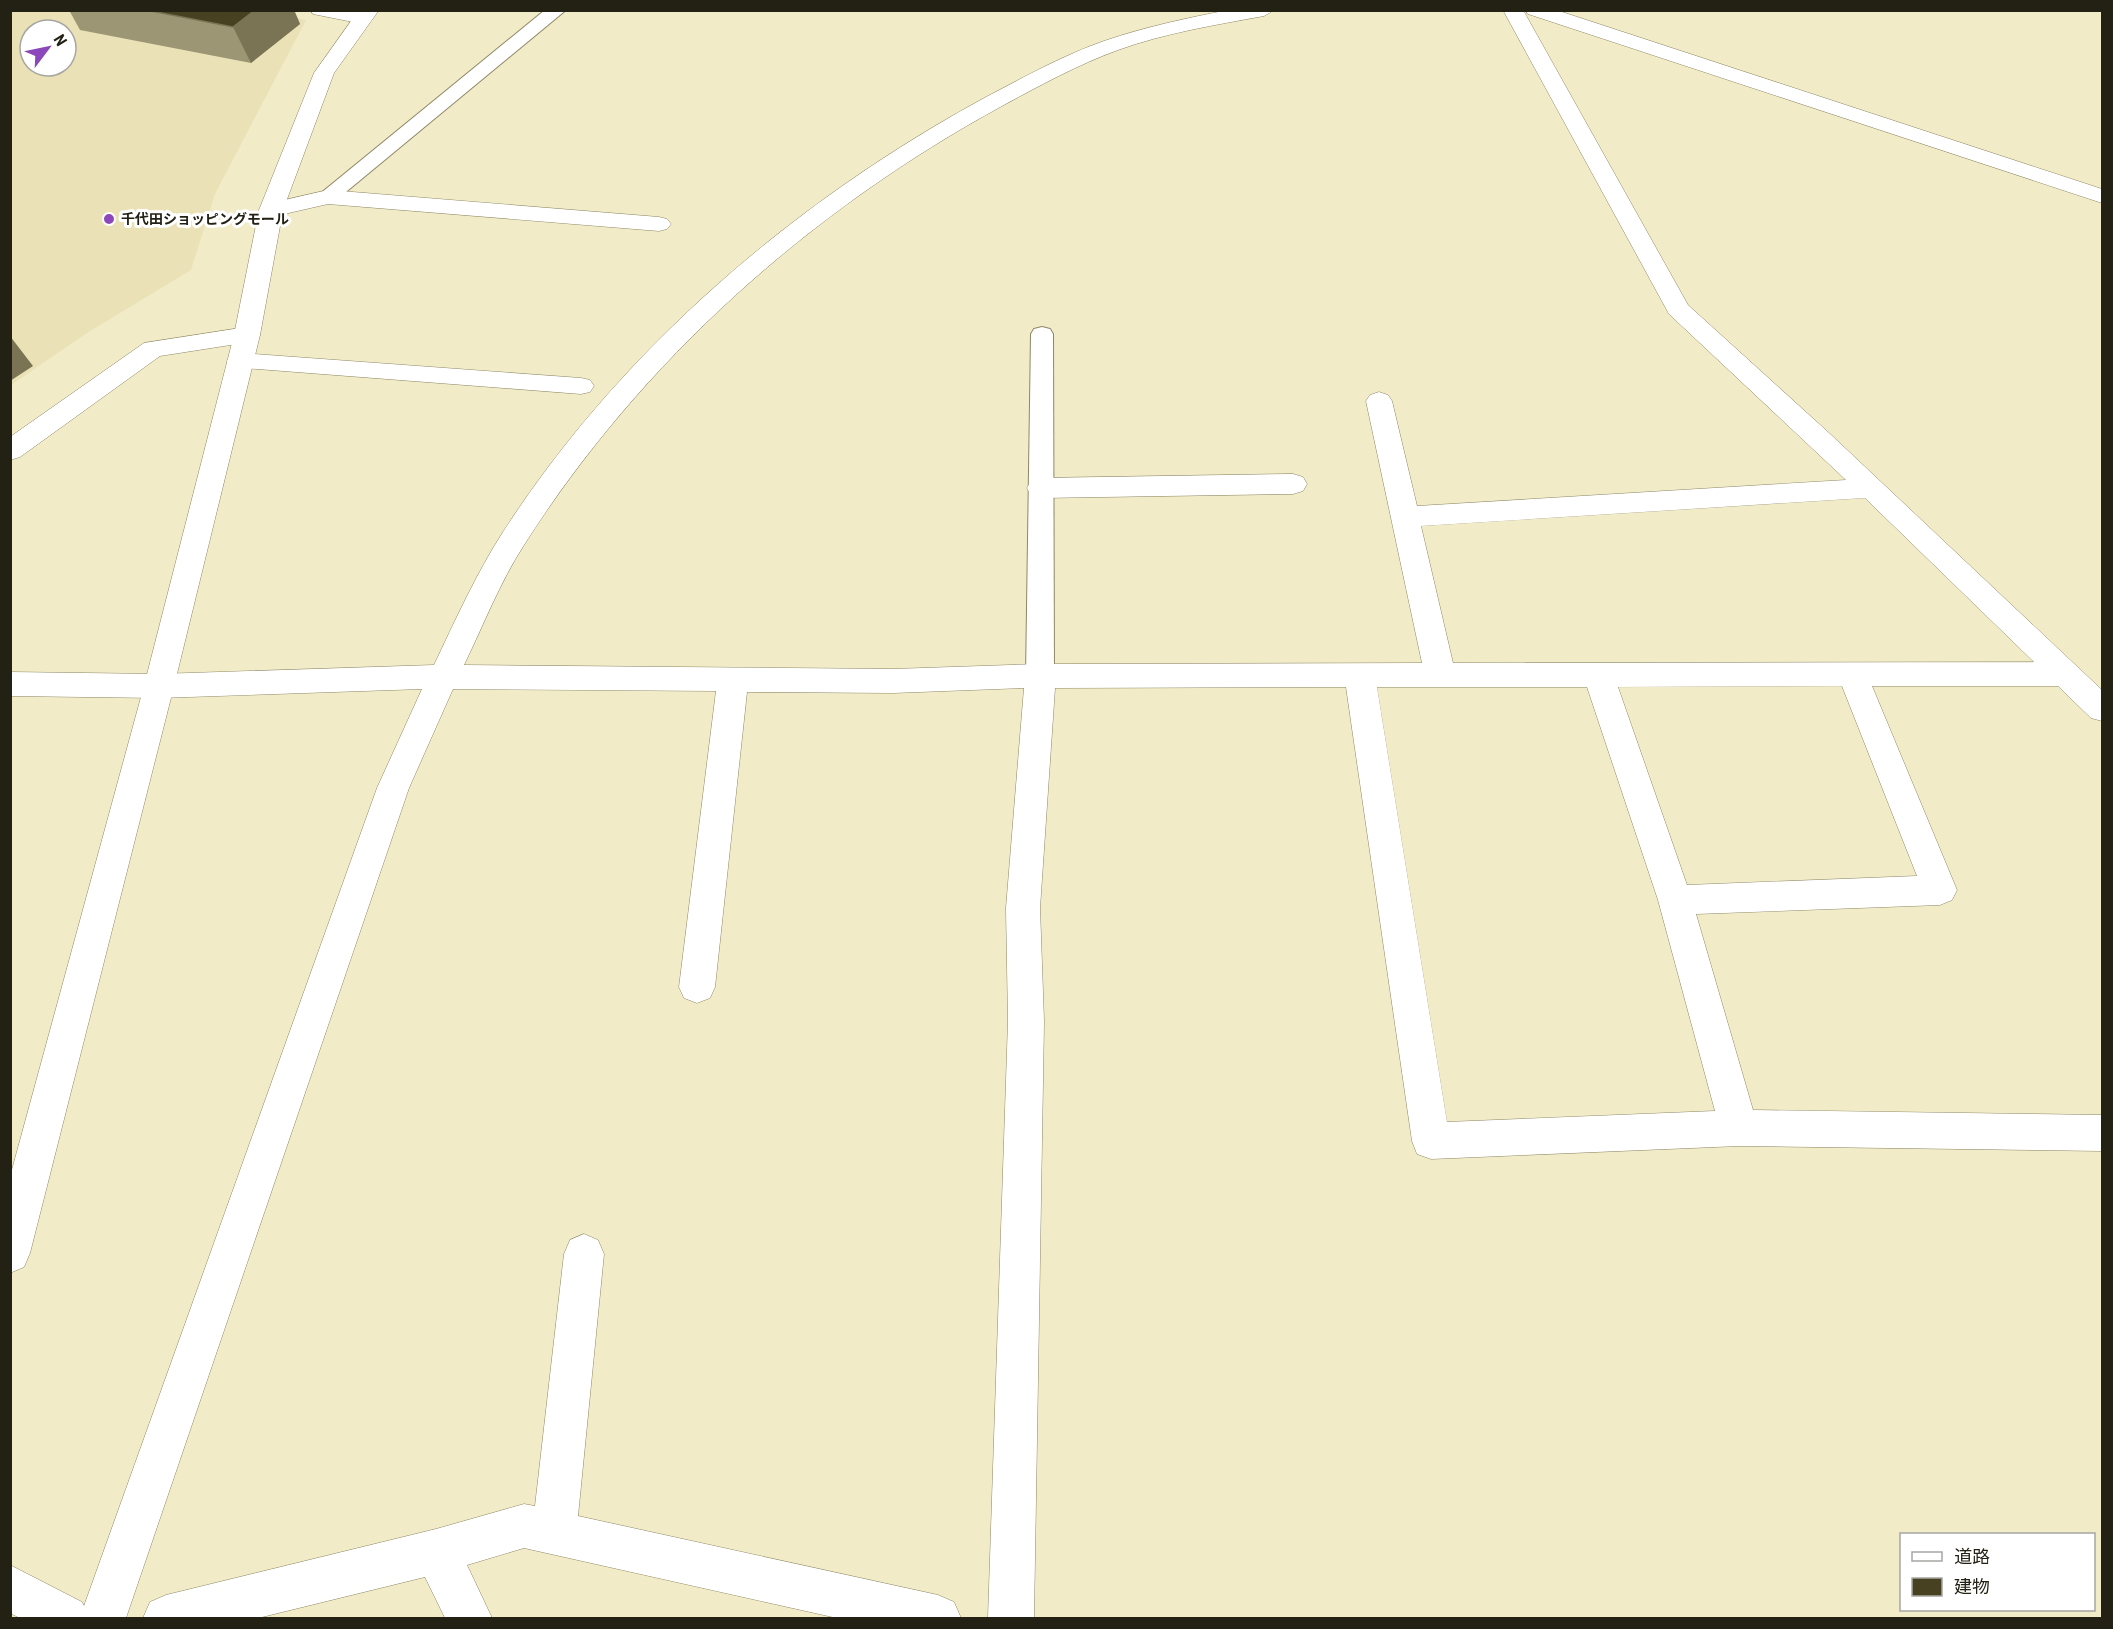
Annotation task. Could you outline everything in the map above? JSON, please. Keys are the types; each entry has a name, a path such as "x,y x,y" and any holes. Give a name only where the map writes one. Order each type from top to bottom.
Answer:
{"street":[{"path":"320,10 366,14"},
{"path":"103,1618 393,788 441,677 512,540 579,446 668,347 777,247 882,168 990,103 1082,57 1182,25 1264,10"},
{"path":"1513,10 1678,309 1872,489 2103,709"},
{"path":"1535,10 2103,196"},
{"path":"10,1253 159,686 243,348 271,210 299,132 324,73 366,14"},
{"path":"271,210 328,196 659,224"},
{"path":"10,451 153,349 243,348 581,386"},
{"path":"1379,400 1440,674"},
{"path":"1041,488 1293,484"},
{"path":"1405,517 1872,489"},
{"path":"1599,674 1675,900 1739,1128"},
{"path":"1675,900 1940,890 1852,674"},
{"path":"10,684 159,686 441,677 561,680 733,678 893,681 1040,676 2068,674"},
{"path":"1360,675 1431,1141 1739,1128 2103,1133"},
{"path":"1011,1618 1026,1021 1023,908 1040,676"},
{"path":"697,987 733,678"},
{"path":"554,1534 584,1254"},
{"path":"166,1618 436,1552 524,1526 938,1618"},
{"path":"436,1552 469,1618"},
{"path":"10,1588 66,1618"}],"lane":[{"path":"328,196 557,10"},
{"path":"1040,676 1042,334"}],"shaded area":[{"name":"千代田ショッピングモール","path":"260,10 306,20 215,194 191,270 87,333 11,385 11,11"}],"building":[{"path":"146,10 255,10 233,27"}],"place":[{"name":"千代田ショッピングモール","path":"109,219"}]}
